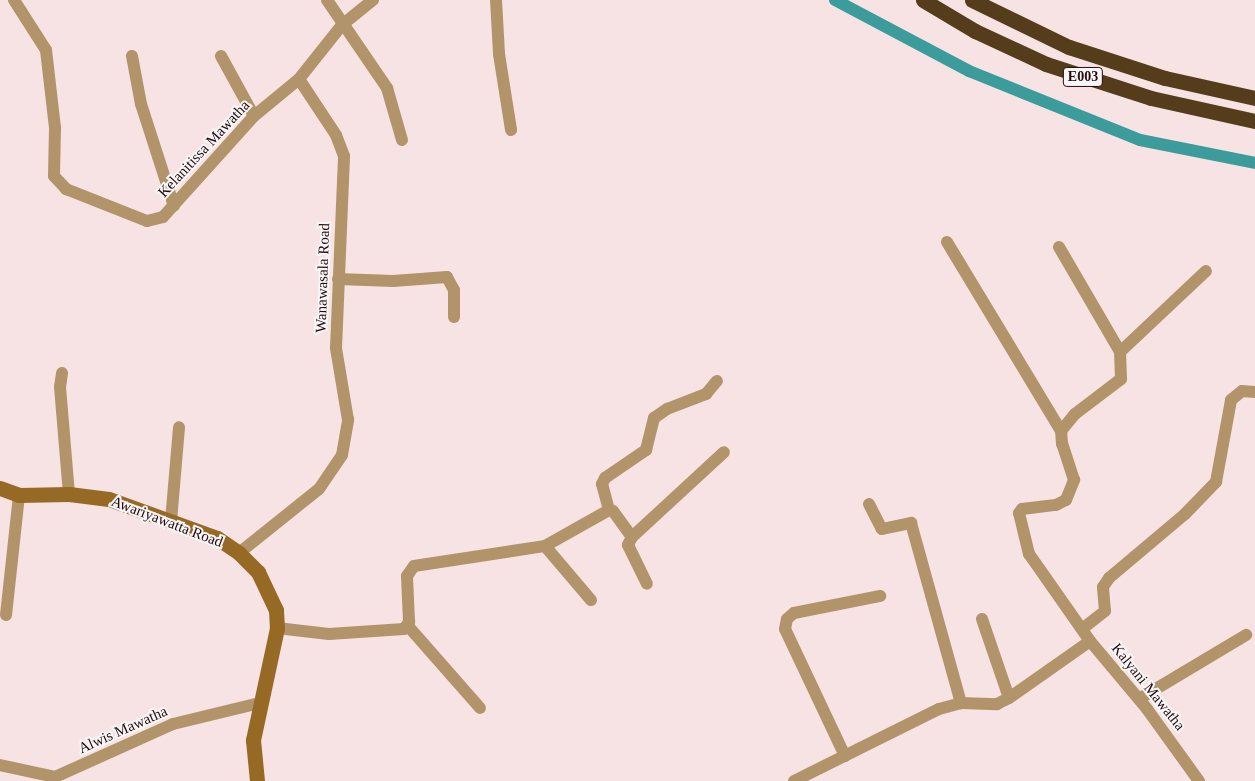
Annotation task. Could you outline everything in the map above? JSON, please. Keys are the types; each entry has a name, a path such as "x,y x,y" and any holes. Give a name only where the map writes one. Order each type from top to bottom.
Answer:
{"highway":[{"name":"E003","path":"923,0 975,31 1046,64 1150,98 1255,121"},
{"name":"E003","path":"972,0 1069,47 1165,78 1255,98"}],"street":[{"path":"326,0 342,26 387,88 402,140"},
{"path":"299,78 342,26 374,0"},
{"path":"496,0 499,54 511,130"},
{"name":"Kelanitissa Mawatha","path":"20,2 46,50 55,128 54,176 66,189 147,221 163,217 254,116 299,78"},
{"path":"132,56 141,104 174,206"},
{"path":"221,56 254,116"},
{"name":"Wanawasala Road","path":"239,553 319,489 342,455 348,420 336,348 344,156 336,135 299,78"},
{"path":"947,242 1061,431 1074,480 1066,500 1056,505 1022,509 1018,519 1029,554 1090,641"},
{"path":"1059,247 1120,352 1121,380 1075,414 1061,431"},
{"path":"1120,352 1206,271"},
{"path":"338,279 393,281 447,277 454,290 454,317"},
{"path":"62,373 60,387 69,494"},
{"path":"609,510 602,484 604,478 646,450 654,418 667,409 706,394 717,381"},
{"path":"1082,629 1105,611 1103,587 1109,578 1184,514 1216,482 1231,400 1242,391 1255,392"},
{"path":"171,521 179,427"},
{"path":"647,584 628,545 632,537 724,452"},
{"name":"Awariyawatta Road","path":"0,488 20,495 69,494 109,499 217,538 239,553 258,572 276,610 277,628 271,664 260,702 252,757 257,781"},
{"path":"6,615 20,495"},
{"path":"869,504 882,529 912,523 961,703"},
{"path":"480,708 408,626 407,576 414,566 545,546 609,510 613,510 632,537"},
{"path":"545,546 591,600"},
{"path":"845,756 786,629 787,619 794,613 880,596"},
{"path":"982,619 1008,698"},
{"path":"277,628 329,634 404,628 408,626"},
{"path":"1139,699 1246,635"},
{"name":"Kalyani Mawatha","path":"794,781 939,709 961,703 997,704 1090,641 1139,699 1199,781"},
{"name":"Alwis Mawatha","path":"0,765 55,777 174,724 260,702"}],"waterway":[{"path":"835,0 969,71 1140,140 1255,163"}]}
